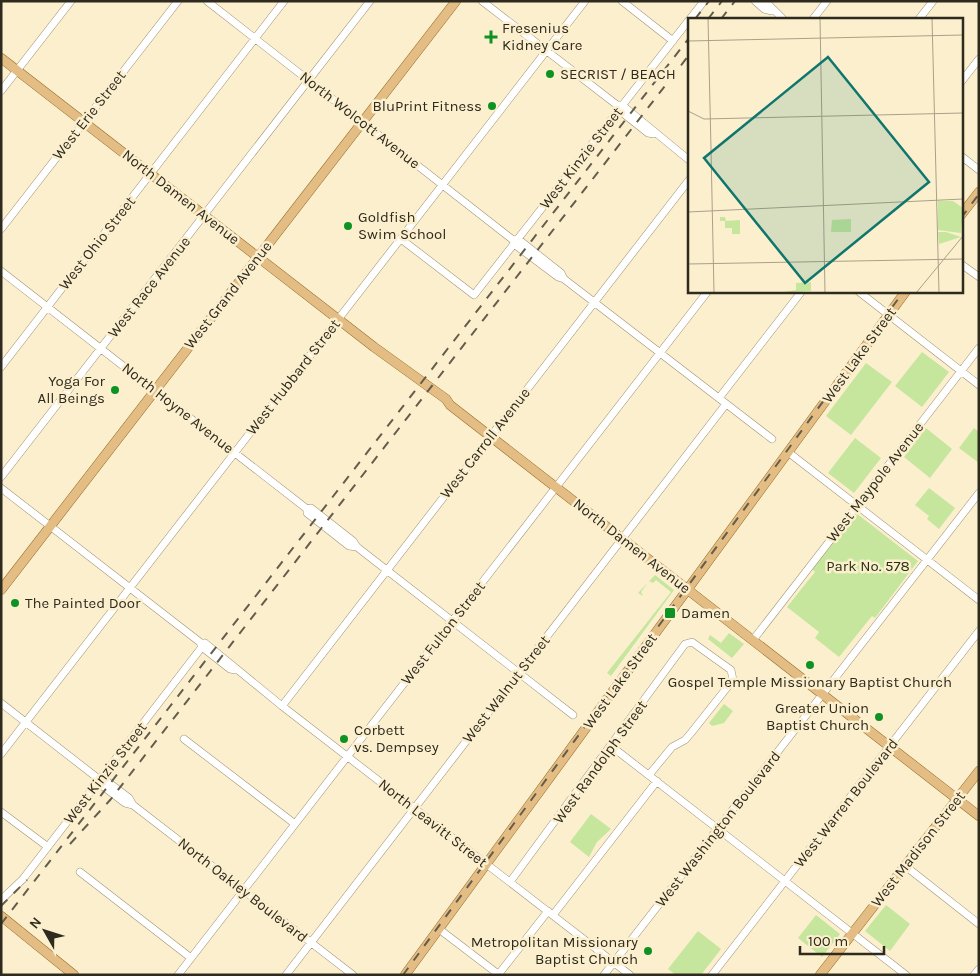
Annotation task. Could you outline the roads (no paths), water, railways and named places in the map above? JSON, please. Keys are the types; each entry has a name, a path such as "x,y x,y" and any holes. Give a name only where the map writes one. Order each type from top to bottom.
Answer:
{"main road":[{"name":"West Grand Avenue","path":"1,590 456,1"},
{"name":"North Damen Avenue","path":"1,58 409,373 446,399 450,405 979,816"},
{"path":"962,214 979,192"},
{"name":"West Lake Street","path":"405,975 905,292"},
{"name":"West Madison Street","path":"820,975 979,771"},
{"path":"1,916 26,934 28,938 74,975"},
{"path":"1,921 23,938 28,938"}],"street":[{"path":"1,92 71,1"},
{"name":"West Erie Street","path":"1,229 178,1"},
{"name":"North Wolcott Avenue","path":"207,1 515,241 561,273 564,279 772,439"},
{"name":"West Ohio Street","path":"1,367 284,1"},
{"name":"West Race Avenue","path":"1,477 370,1"},
{"path":"482,1 620,107 648,133 654,134 688,159"},
{"name":"West Hubbard Street","path":"1,754 585,1"},
{"path":"622,1 673,41"},
{"name":"West Kinzie Street","path":"691,18 704,1"},
{"path":"755,1 772,11"},
{"path":"764,1 772,11 782,18"},
{"path":"814,18 827,1"},
{"path":"920,18 933,1"},
{"name":"West Kinzie Street","path":"401,239 474,295 688,21"},
{"path":"962,81 979,60"},
{"path":"962,157 979,170"},
{"name":"West Carroll Avenue","path":"282,706 688,181"},
{"path":"962,265 979,277"},
{"name":"North Hoyne Avenue","path":"1,271 306,509 308,513 342,541 349,546 357,547 573,715"},
{"name":"West Fulton Street","path":"178,975 707,292"},
{"path":"718,398 801,292"},
{"path":"859,292 979,385"},
{"name":"West Maypole Avenue","path":"753,640 979,348"},
{"name":"West Walnut Street","path":"286,975 726,404"},
{"path":"788,452 979,600"},
{"name":"North Leavitt Street","path":"1,488 203,644 233,664 236,670 630,975"},
{"name":"West Washington Boulevard","path":"604,975 979,493"},
{"name":"West Warren Boulevard","path":"712,975 979,632"},
{"name":"West Randolph Street","path":"510,882 689,642 731,670 733,680 685,740 672,747 649,775"},
{"name":"West Kinzie Street","path":"1,900 23,879 203,644"},
{"name":"North Oakley Boulevard","path":"1,702 100,780 104,779 129,798 133,805 353,975"},
{"path":"184,739 295,824"},
{"path":"611,746 906,975"},
{"path":"439,928 498,975 657,781"},
{"path":"1,812 48,847"},
{"path":"904,865 979,924"},
{"path":"80,872 191,958"},
{"path":"974,975 979,969"}],"railway":[{"path":"696,18 709,1"},
{"path":"709,18 722,1"},
{"path":"722,18 735,1"},
{"path":"1,924 688,39"},
{"path":"70,844 111,799 688,56"},
{"path":"962,217 979,194"},
{"path":"403,975 903,292"},
{"path":"1,906 27,880"}],"place":[{"name":"Fresenius Kidney Care","path":"491,37"},
{"name":"SECRIST / BEACH","path":"550,74"},
{"name":"BluPrint Fitness","path":"492,106"},
{"name":"Goldfish Swim School","path":"348,226"},
{"name":"Yoga For All Beings","path":"115,390"},
{"name":"The Painted Door","path":"15,603"},
{"name":"Damen","path":"670,613"},
{"name":"Gospel Temple Missionary Baptist Church","path":"810,665"},
{"name":"Greater Union Baptist Church","path":"879,717"},
{"name":"Corbett vs. Dempsey","path":"344,739"},
{"name":"Metropolitan Missionary Baptist Church","path":"648,951"}],"park label":[{"name":"Park No. 578","path":"868,566"}]}
